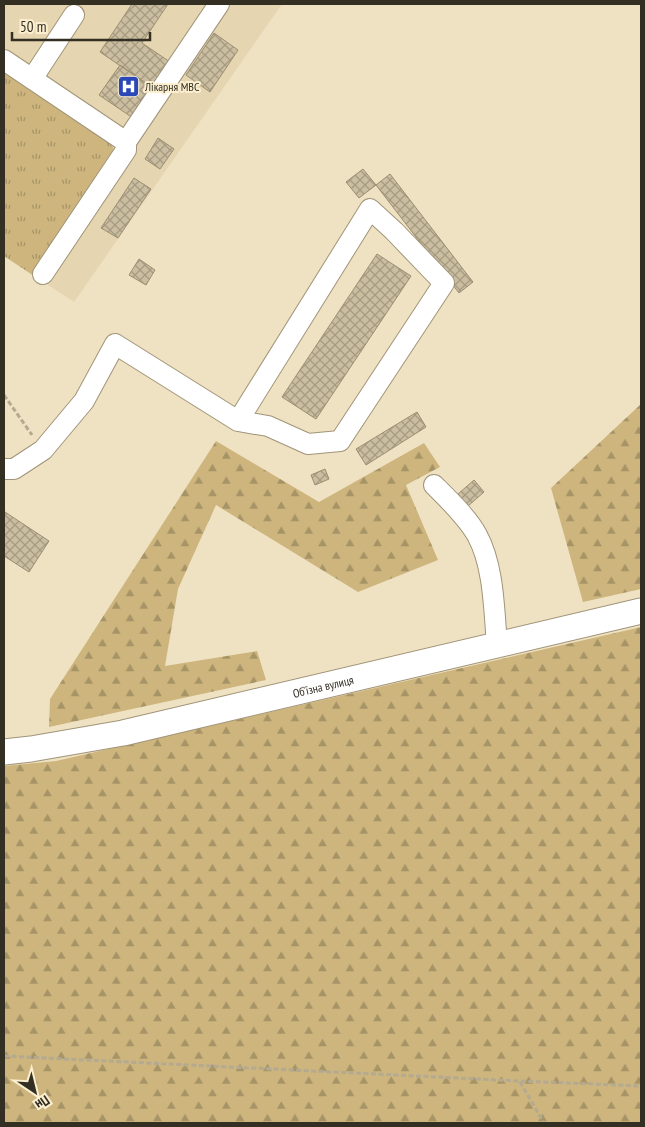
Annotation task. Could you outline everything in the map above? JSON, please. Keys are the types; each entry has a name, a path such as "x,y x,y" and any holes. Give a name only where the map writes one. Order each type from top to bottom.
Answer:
{"main road":[{"name":"Об’їзна вулиця","path":"4,752 124,733 641,611"}],"lane":[{"path":"43,274 126,150 126,142 219,4"},
{"path":"32,79 74,15"},
{"path":"4,60 126,142"},
{"path":"4,469 14,470 43,450 84,401 115,344 238,421 268,426 308,444 340,441 444,283 370,209 238,421"},
{"path":"434,485 458,509 477,534 489,565 497,645"}],"path":[{"path":"4,395 43,450"},
{"path":"4,1056 519,1082 641,1086"},
{"path":"519,1082 544,1123"}],"shaded area":[{"path":"4,4 282,4 74,302 4,256"}],"green space":[{"path":"4,65 105,132 115,152 34,276 4,256"},
{"path":"641,404 641,589 583,602 551,488"},
{"path":"216,441 319,502 424,443 440,467 406,485 438,560 358,592 216,505 178,589 165,666 257,651 266,680 49,727 50,699"},
{"path":"641,627 641,1123 4,1123 4,766 56,761"}],"building":[{"path":"132,4 168,4 142,43 170,62 153,88 100,52"},
{"path":"214,33 238,50 210,92 186,75"},
{"path":"120,65 153,88 133,118 99,95"},
{"path":"158,138 174,149 160,169 145,159"},
{"path":"363,169 376,185 359,198 346,182"},
{"path":"390,174 473,282 459,293 376,185"},
{"path":"134,178 151,189 118,238 101,228"},
{"path":"377,254 411,276 316,419 282,397"},
{"path":"139,259 155,270 146,285 129,275"},
{"path":"417,412 426,427 366,465 356,449"},
{"path":"325,469 329,479 315,485 311,475"},
{"path":"474,480 484,492 468,506 458,494"},
{"path":"5,512 49,541 29,572 4,556"}],"place":[{"name":"Лікарня МВС","path":"129,86"}]}
